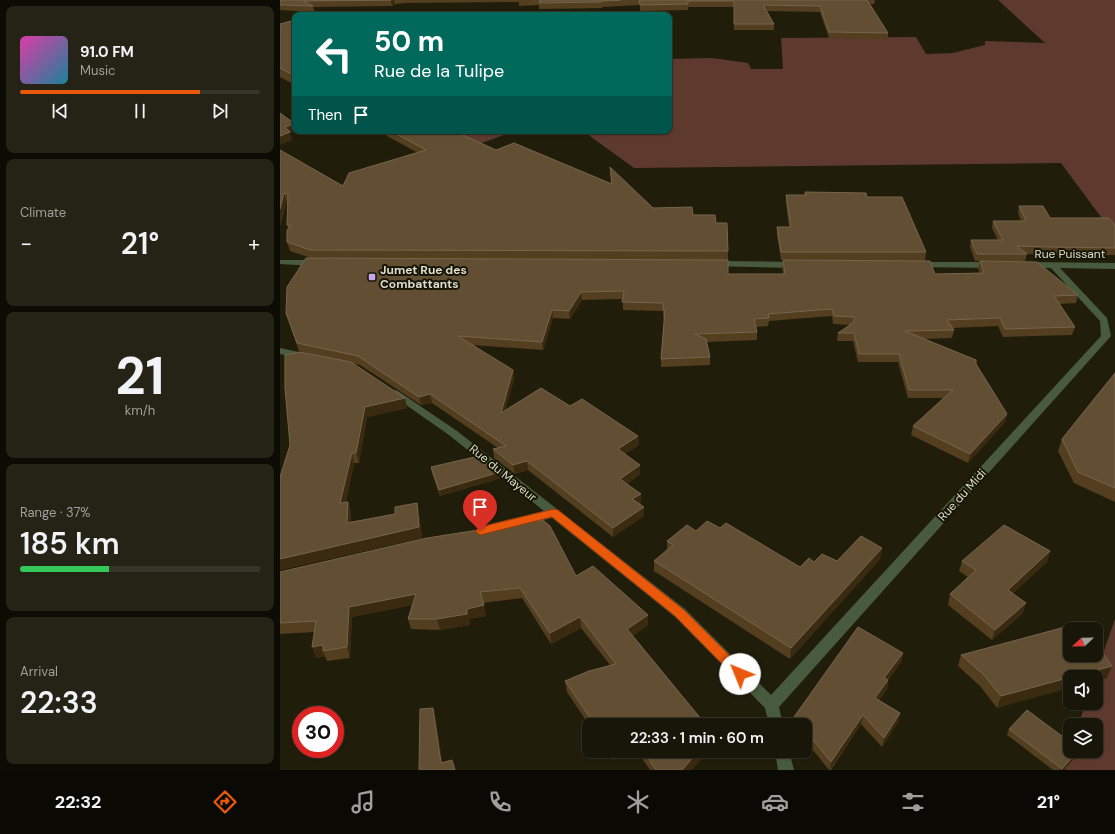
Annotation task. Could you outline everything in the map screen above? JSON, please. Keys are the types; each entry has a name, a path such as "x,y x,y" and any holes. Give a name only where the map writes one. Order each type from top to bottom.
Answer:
{"street":[{"path":"280,262 328,263"},
{"path":"703,264 807,265"},
{"path":"910,265 998,265"},
{"name":"Rue Puissant","path":"1022,266 1115,266"},
{"name":"Rue du Midi","path":"771,705 1106,336 1104,320 1054,266"},
{"path":"280,351 319,359"},
{"name":"Rue du Mayeur","path":"383,385 453,433 680,613 771,705"},
{"path":"473,532 554,513"},
{"path":"771,705 774,718"},
{"path":"783,758 786,770"}],"shaded area":[{"path":"998,0 1115,0 1115,236 1061,163 634,168 587,134 672,134 672,59 712,58 748,63 751,69 783,69 781,38 916,37 926,54 953,53 985,45 985,41 1045,43"},
{"path":"457,134 507,134 479,144"},
{"path":"1115,619 1115,770 1065,770 1068,758 1103,758 1103,718 1081,718 1083,710 1103,710 1103,670 1097,670 1100,662 1103,662 1103,654"}],"building":[{"path":"280,0 391,0 303,1 313,6 280,5"},
{"path":"540,0 621,0 601,2 539,3"},
{"path":"639,0 867,0 888,33 829,32 820,6 763,5 774,24 734,24 734,1 688,1 688,4 640,5"},
{"path":"292,21 292,74 280,68 280,24"},
{"path":"280,113 292,122 292,125 285,127 290,132 280,136"},
{"path":"397,134 461,134 496,150 514,143 612,184 610,167 653,208 692,207 693,215 715,215 716,223 727,223 728,251 310,250 287,242 287,230 291,225 287,225 288,194 284,193 280,209 280,150 343,186 349,173 426,150"},
{"path":"805,192 866,193 867,197 902,197 926,252 781,252 777,227 791,227 786,195 806,195"},
{"path":"1019,206 1043,206 1050,218 1109,218 1115,225 1115,248 1017,246 1027,254 977,254 971,240 1003,240 993,221 1026,221"},
{"path":"306,258 728,260 728,274 785,274 783,260 930,261 935,274 984,273 980,261 1037,262 1078,295 1054,296 1075,327 1005,329 1000,318 947,320 954,330 905,331 976,360 976,364 1007,414 970,454 913,426 953,390 909,390 899,354 859,354 854,333 838,333 854,322 854,317 834,316 832,309 768,314 769,318 754,319 757,332 695,334 706,339 710,357 661,359 665,310 663,310 663,303 622,302 624,291 581,292 569,311 552,310 542,342 458,336 513,370 501,413 541,388 570,406 582,399 638,436 618,449 640,465 620,479 641,494 632,499 644,507 613,528 527,461 513,465 493,449 506,446 430,394 419,397 358,356 297,343 286,313 287,287"},
{"path":"300,352 351,362 405,398 365,407 356,453 352,453 340,503 348,502 347,523 395,514 395,507 417,503 419,527 280,559 280,477 290,445 285,388 285,355"},
{"path":"1115,373 1115,488 1078,472 1062,439"},
{"path":"479,456 500,472 439,490 431,467"},
{"path":"543,520 550,526 576,576 593,566 648,615 627,629 700,718 590,718 565,681 589,671 616,664 580,617 550,633 520,588 480,592 484,605 467,609 467,614 437,619 408,619 416,594 349,607 347,647 323,651 323,645 312,647 316,621 280,623 280,572 427,538"},
{"path":"707,521 720,528 726,523 800,567 809,558 814,562 822,554 837,561 861,536 882,548 791,648 654,561 673,545 667,541 687,525 696,531"},
{"path":"1004,525 1050,551 1008,590 1026,603 995,630 950,594 976,570 962,561"},
{"path":"858,627 903,653 884,678 888,680 875,698 900,713 884,738 863,715 831,762 812,739 812,718 794,717"},
{"path":"1063,628 1063,662 1103,662 1103,654 1112,666 1097,670 1063,670 1063,679 1001,696 983,674 961,655"},
{"path":"433,708 441,763 452,760 455,770 419,770 420,709"},
{"path":"1027,710 1063,737 1063,758 1072,758 1062,769 1009,729"},
{"path":"648,758 693,758 682,770 656,770"}],"place":[{"name":"Jumet Rue des Combattants","path":"372,277"}],"route":[{"path":"480,531 554,513 680,613 740,674"}]}
